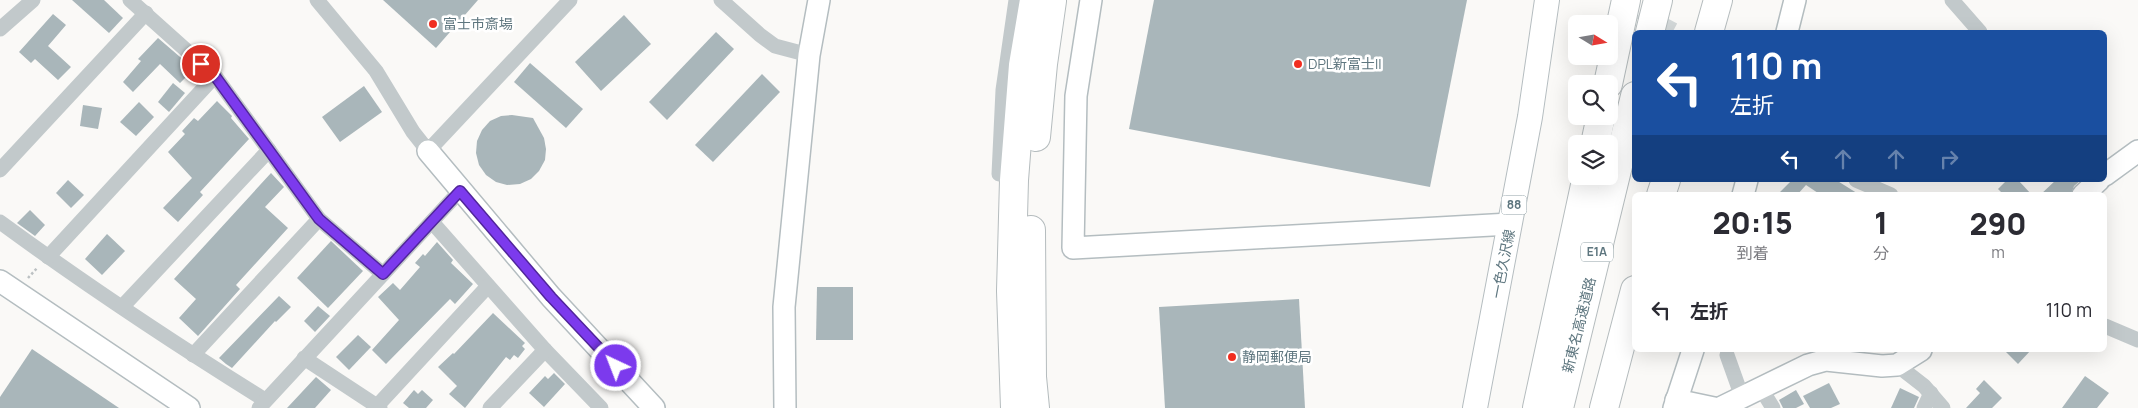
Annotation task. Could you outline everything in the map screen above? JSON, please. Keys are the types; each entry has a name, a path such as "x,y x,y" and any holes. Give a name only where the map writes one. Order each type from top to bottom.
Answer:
{"highway":[{"path":"1015,408 1012,384 1011,291 1014,180 1023,65 1034,0"},
{"path":"1034,408 1031,289 1032,180 1043,64 1052,0"},
{"path":"1610,75 1626,0"},
{"path":"1650,30 1658,0"},
{"path":"1698,30 1705,0"},
{"path":"1710,30 1718,0"},
{"name":"新東名高速道路","path":"1559,408 1632,108"},
{"path":"1537,408 1585,185"},
{"path":"1604,408 1632,301"}],"main road":[{"name":"一色久沢線","path":"1475,408 1530,117 1546,0"}],"street":[{"path":"0,30 33,0"},
{"path":"130,0 215,76 319,219 383,274"},
{"path":"317,0 376,71 413,132 460,191 551,297 654,408"},
{"path":"428,151 570,0"},
{"path":"721,0 775,46 809,55"},
{"path":"785,408 784,307 809,55 819,0"},
{"path":"999,174 1003,90 1016,0"},
{"path":"1091,0 1076,96 1073,248 1510,224"},
{"path":"1788,30 1795,0"},
{"path":"1952,0 1978,30"},
{"path":"0,170 146,14"},
{"path":"48,257 215,76"},
{"path":"122,307 269,150"},
{"path":"2107,173 2138,151"},
{"path":"1861,182 1885,192"},
{"path":"2086,192 2097,182"},
{"path":"0,222 262,404 460,191"},
{"path":"193,355 319,219"},
{"path":"432,222 545,350 601,408"},
{"path":"7,286 189,408"},
{"path":"304,358 379,407 488,286"},
{"path":"2107,327 2138,340"},
{"path":"490,408 545,350"},
{"path":"1691,352 1675,404 1714,408"},
{"path":"1720,408 1808,365 1821,355 1882,366 1897,365 1918,352"},
{"path":"1727,355 1751,392 1773,408"},
{"path":"1897,365 1924,386 1943,408"},
{"path":"1924,408 1930,393"}],"path":[{"path":"7,286 48,257"}],"building":[{"path":"72,0 104,0 123,18 109,33"},
{"name":"富士市斎場","path":"383,0 478,0 436,48"},
{"name":"DPL新富士II","path":"1154,0 1467,0 1430,187 1129,129"},
{"path":"53,14 66,25 48,46 71,67 58,80 35,59 31,63 19,52"},
{"path":"624,15 651,44 601,91 575,62"},
{"path":"716,32 734,49 667,120 649,102"},
{"path":"158,38 194,69 180,83 160,64 133,92 123,82 141,61 138,59"},
{"path":"530,63 583,109 566,128 514,82"},
{"path":"762,74 780,92 713,162 695,145"},
{"path":"173,83 185,93 169,112 158,102"},
{"path":"364,86 382,112 340,142 322,117"},
{"path":"217,101 232,116 231,118 249,139 200,192 203,195 178,222 163,208 192,178 168,152 185,134 182,131 194,118 198,121"},
{"path":"139,102 154,117 136,136 120,122"},
{"path":"83,105 102,108 98,129 80,126"},
{"path":"512,115 533,118 544,138 546,149 545,160 539,171 531,179 520,184 507,185 496,182 486,175 479,165 476,153 477,141 482,130 490,121 501,116"},
{"path":"271,173 284,187 265,207 288,228 236,285 240,289 198,336 179,318 196,299 174,279"},
{"path":"68,180 84,195 71,208 56,193"},
{"path":"1790,182 1839,182 1855,192 1816,192 1806,185 1800,192 1780,192"},
{"path":"2005,182 2020,182 2029,192 2001,192 1998,189"},
{"path":"2054,182 2079,182 2074,186 2072,192 2043,192"},
{"path":"30,210 45,225 35,236 17,223"},
{"path":"107,234 125,251 102,275 85,259"},
{"path":"331,241 363,271 328,308 297,278"},
{"path":"437,242 453,260 451,263 473,284 455,304 450,299 386,364 372,350 399,320 378,297 393,283 400,290 420,267 415,263 423,254 425,256"},
{"path":"817,287 853,287 853,340 816,340"},
{"path":"279,296 291,307 275,321 232,368 219,358"},
{"name":"静岡郵便局","path":"1299,299 1305,408 1165,408 1159,307"},
{"path":"318,306 330,316 315,332 304,321"},
{"path":"493,313 525,343 522,346 525,349 518,358 514,355 510,360 506,357 465,408 449,394 457,386 438,367 454,354"},
{"path":"358,335 371,347 349,370 336,357"},
{"path":"32,349 119,408 0,408 0,397"},
{"path":"2006,352 2029,352 2018,364"},
{"path":"554,373 565,384 544,407 529,393 545,376 548,379"},
{"path":"2085,376 2109,393 2097,408 2062,408"},
{"path":"316,377 331,390 315,408 287,408"},
{"path":"1984,380 2002,398 1992,408 1966,408 1980,393 1976,389"},
{"path":"1829,383 1840,404 1831,408 1810,408 1803,396"},
{"path":"1900,388 1919,397 1914,408 1891,408"},
{"path":"414,390 418,394 422,390 433,400 426,408 409,408 403,403"},
{"path":"1796,390 1804,404 1796,408 1783,408 1779,400"}],"tunnel":[{"path":"1620,1 1673,30"}],"place":[{"name":"富士市斎場","path":"433,24"},
{"name":"DPL新富士II","path":"1298,64"},
{"name":"静岡郵便局","path":"1232,357"}],"route":[{"path":"201,64 215,76 319,219 383,274 460,191 551,297 616,366"}]}
